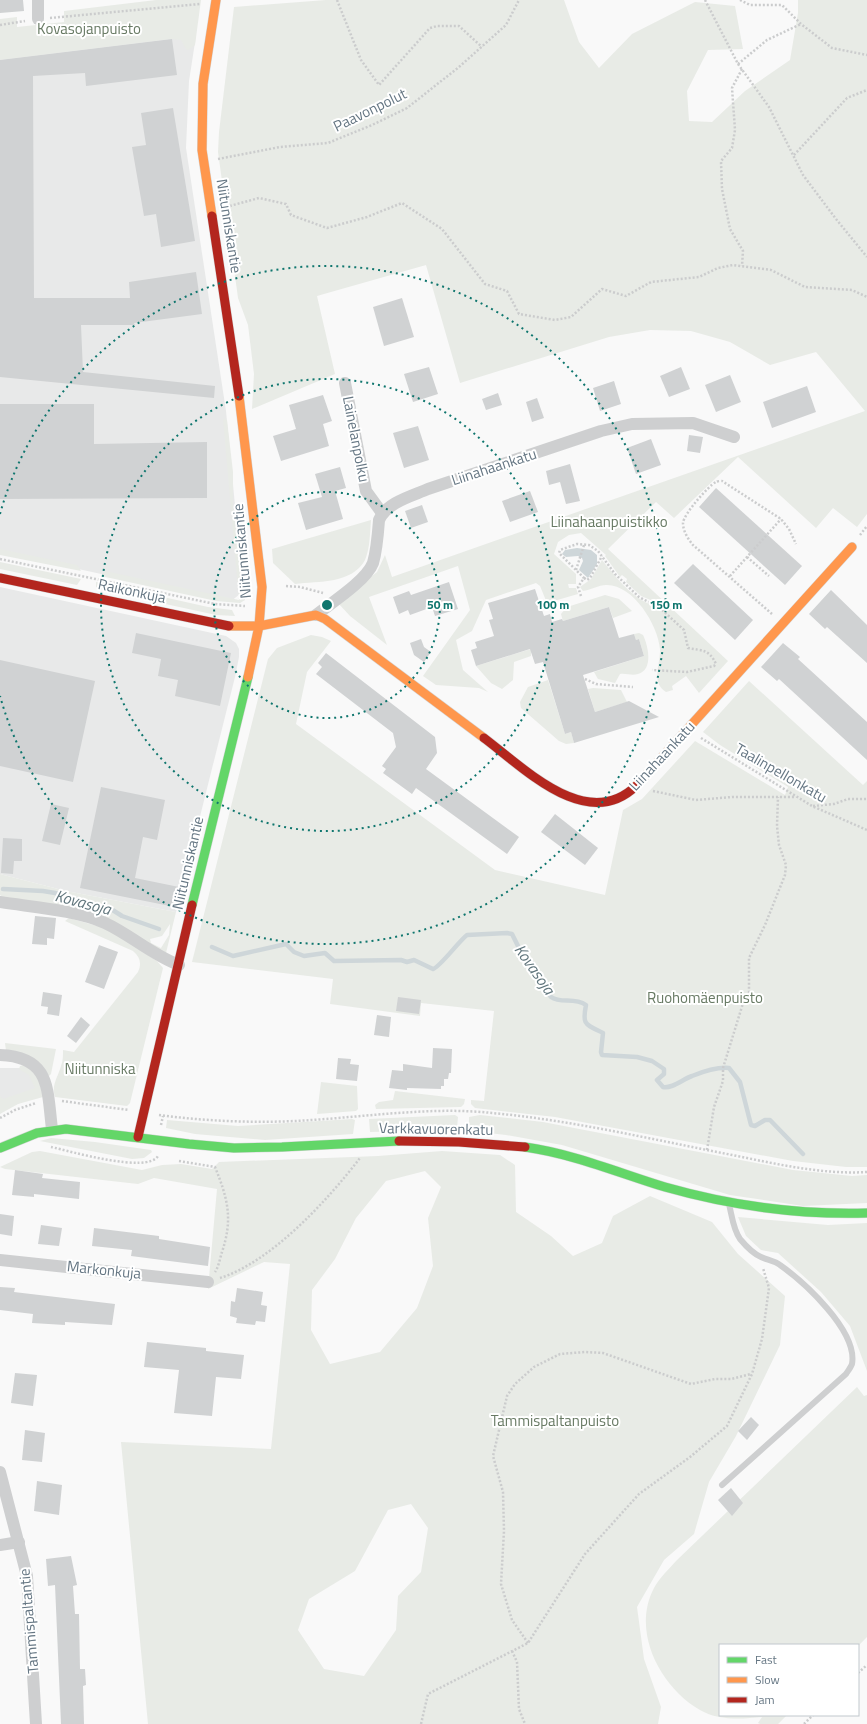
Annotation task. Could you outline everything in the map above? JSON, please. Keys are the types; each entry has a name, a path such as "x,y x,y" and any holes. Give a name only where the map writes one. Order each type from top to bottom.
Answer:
{"street":[{"path":"38,0 38,19"},
{"name":"Niitunniskantie","path":"138,1137 259,626 262,587 235,359 202,150 203,84 216,0"},
{"name":"Lainelanpolku","path":"345,383 366,491 382,513"},
{"name":"Liinahaankatu","path":"382,513 400,501 428,489 601,431 632,424 693,423 734,437"},
{"path":"259,626 316,615 356,583 372,564 379,520 382,513"},
{"name":"Liinahaankatu","path":"316,615 325,619 549,787 579,802 599,804 609,802 626,795 644,779 687,729 852,547"},
{"name":"Raikonkuja","path":"0,578 230,626 259,626"},
{"path":"0,902 62,912 104,922 124,933 160,957 179,965"},
{"path":"0,1055 16,1056 32,1063 42,1074 48,1086 52,1129"},
{"name":"Varkkavuorenkatu","path":"0,1148 32,1133 52,1129 76,1129 215,1147 258,1148 414,1141 458,1141 519,1146 563,1154 664,1186 729,1204 797,1213 838,1214 867,1212"},
{"name":"Markonkuja","path":"0,1260 208,1282"},
{"name":"Tammispaltantie","path":"0,1472 27,1576 36,1724"},
{"path":"0,1546 19,1542"}],"lane":[{"path":"722,1485 846,1374 852,1364 851,1352 847,1338 838,1322 799,1279 778,1264 759,1256 740,1240 734,1227 729,1204"}],"path":[{"path":"337,0 361,60 379,85 430,28 437,26 459,26 482,47"},
{"name":"Paavonpolut","path":"213,159 280,147 328,143 372,125 407,108 459,67 506,25 519,0"},
{"path":"705,0 738,64 769,107 803,175 867,257"},
{"path":"740,0 750,5 782,5 801,24 832,48 867,55"},
{"path":"0,25 38,19 203,4"},
{"path":"738,64 767,40 801,24"},
{"path":"742,69 732,88 735,130 732,148 721,161 722,189 730,229 743,251 742,266"},
{"path":"794,155 847,98 867,90"},
{"path":"221,208 259,198 286,204 291,215 327,228 367,217 402,204 442,229 485,284 507,291 519,314 555,320 571,317 602,290 626,296 651,282 699,277 718,268 733,265 771,270 805,287 852,290 867,297"},
{"path":"783,623 693,545 687,537 683,521 685,515 710,487 716,481 722,481 781,519 789,529 796,544"},
{"path":"730,576 781,519"},
{"path":"602,556 590,578 587,580 559,553 560,550 577,544 589,545 602,556 615,574 639,597 660,608 684,630 688,648 707,651 712,655 716,664 714,666 687,672 652,670"},
{"path":"576,570 584,545"},
{"path":"747,557 768,576"},
{"path":"0,559 215,604 246,606"},
{"path":"581,596 578,587 584,578"},
{"path":"286,586 306,588 329,595"},
{"path":"585,679 596,684 633,687"},
{"name":"Taalinpellonkatu","path":"687,729 812,806 867,830"},
{"path":"648,790 696,800 732,797 796,797"},
{"path":"707,1150 714,1107 724,1081 723,1068 744,1000 749,993 749,958 765,925 785,874 786,866 779,844 777,826 778,797"},
{"path":"812,806 834,804 848,799 867,799"},
{"path":"0,1118 27,1105 49,1101 63,1101 132,1111"},
{"path":"161,1126 163,1116"},
{"path":"43,1147 133,1164 149,1162 157,1158 164,1158"},
{"path":"157,1158 158,1151"},
{"path":"208,1282 227,1276 274,1248 314,1210 361,1157"},
{"path":"178,1160 215,1167 224,1190 229,1213 228,1235 216,1270 208,1282"},
{"path":"421,1724 428,1694 528,1643 585,1554 639,1494 690,1457 727,1426 752,1374 762,1339 769,1288 759,1256"},
{"path":"528,1643 512,1620 501,1584 504,1531 503,1492 493,1456 507,1396 515,1384 534,1367 560,1354 585,1352 603,1353 692,1384 715,1379 731,1379 752,1374"},
{"path":"512,1651 517,1662 519,1709 525,1724"},
{"path":"859,1672 867,1664"},
{"path":"804,1724 813,1716"}],"shaded area":[{"path":"196,36 189,81 186,148 226,411 238,537 246,589 230,602 0,552 0,60"},
{"path":"577,548 591,550 597,555 597,564 588,578 579,570 583,561 582,558 578,556 566,557 562,554 565,550"},
{"path":"0,587 226,636 236,643 239,649 239,657 235,677 176,912 66,891 0,874"},
{"path":"0,1068 20,1068 40,1082 32,1098 0,1111"}],"green space":[{"name":"Kovasojanpuisto","path":"156,0 201,0 195,45 188,50 181,40 172,39 0,60 0,19 17,17 17,27 64,22 64,11"},
{"name":"Liinahaanpuistikko","path":"326,0 564,0 579,42 599,68 632,34 695,2 735,6 743,49 708,50 687,91 689,121 712,122 745,91 790,60 798,13 798,0 867,0 867,514 857,527 833,508 816,528 738,457 674,518 656,502 608,549 728,661 699,693 686,676 672,686 673,690 666,692 661,688 657,678 660,649 655,629 649,618 634,598 626,591 616,586 603,585 583,591 580,587 591,579 602,560 623,585 635,596 649,604 653,601 641,596 626,582 627,579 622,575 620,577 605,556 606,555 581,533 569,535 558,542 554,554 576,574 576,584 568,584 569,588 576,588 578,594 547,603 540,586 536,583 486,600 472,631 456,640 463,670 488,692 479,688 436,685 423,676 470,610 458,566 369,597 387,645 350,616 338,603 377,572 385,555 392,577 865,411 816,352 770,365 730,342 691,331 650,330 609,337 460,383 426,265 317,296 335,374 252,409 254,374 248,325 238,298 218,152 234,7"},
{"path":"223,419 227,420 233,472 233,507 246,585 245,600 240,603 216,601 101,576 105,571 239,600"},
{"path":"371,520 367,556 359,568 343,577 334,580 295,584 273,563 272,549"},
{"path":"0,549 77,565 81,571 0,555"},
{"path":"0,562 81,579 77,585 0,569"},
{"path":"96,582 208,607 232,610 235,616 216,615 101,590 96,587"},
{"path":"605,595 619,599 632,611 613,618 609,607 563,621 561,614 567,607"},
{"path":"639,633 643,635 648,651 648,663 643,672 636,675 620,674 615,683 598,679 594,672 644,656 639,639 636,640 634,634"},
{"name":"Ruohomäenpuisto","path":"311,635 322,637 331,641 307,672 296,724 495,870 605,895 623,810 642,799 695,741 785,795 788,787 720,745 703,732 749,681 863,785 867,781 867,1167 846,1167 793,1161 555,1117 475,1108 471,1104 471,1100 484,1101 494,1011 421,1003 420,1016 330,1004 333,979 192,962 268,659 277,648"},
{"path":"531,649 531,656 514,662 513,680 502,689 491,683 476,666"},
{"path":"548,680 565,734 571,732 574,743 566,744 559,741 521,708 520,702 528,687"},
{"path":"588,689 621,690 627,702 595,712"},
{"path":"0,874 66,891 176,912 166,953 114,924 0,895","holes":["170,924 169,935 161,948 151,943 150,939 162,936"]},
{"name":"Niitunniska","path":"69,918 108,929 157,961 163,968 130,1103 127,1106 55,1097 54,1085 62,1062 63,1050 74,1052 138,972 140,966 139,958 133,951 65,921"},
{"path":"5,1043 56,1049 51,1074 49,1076 41,1065 26,1055 6,1051"},
{"path":"25,1064 38,1075 43,1097 18,1104 0,1114 0,1096 3,1099 35,1088 29,1075 19,1069 20,1066"},
{"path":"321,1082 357,1086 358,1109 356,1111 317,1114"},
{"path":"395,1091 465,1099 464,1104 461,1107 376,1109 375,1105 379,1102 393,1100"},
{"path":"455,1115 458,1117 457,1128 454,1130 370,1132 369,1119"},
{"path":"480,1115 543,1122 793,1170 852,1176 867,1175 867,1203 803,1206 730,1195 562,1145 506,1135 471,1131 469,1129 469,1117"},
{"path":"167,1120 238,1126 355,1120 353,1134 265,1140 195,1134 166,1128"},
{"path":"51,1138 95,1142 151,1150 152,1152 144,1158 132,1159 40,1141"},
{"name":"Tammispaltanpuisto","path":"40,1151 142,1170 162,1165 181,1164 212,1169 219,1162 378,1156 442,1151 500,1155 515,1165 516,1212 551,1236 573,1256 602,1243 613,1216 650,1196 712,1222 738,1254 785,1296 780,1345 736,1436 709,1482 694,1534 664,1560 637,1607 644,1659 661,1707 658,1724 148,1724 121,1442 271,1449 290,1264 264,1262 208,1289 217,1189 154,1178 138,1184 5,1169 0,1167 32,1152","holes":["425,1171 441,1187 428,1218 433,1266 417,1308 380,1352 330,1364 311,1330 312,1290 335,1259 356,1218 386,1181","411,1504 428,1528 421,1572 398,1596 396,1630 364,1676 324,1669 298,1630 309,1599 355,1571 388,1510"]},
{"path":"738,1217 828,1225 867,1223 867,1371 850,1326 821,1292 778,1253 761,1250 746,1236"},
{"path":"857,1387 864,1396 867,1395 867,1637 859,1645 719,1644 719,1716 786,1716 778,1724 760,1724 758,1723 762,1717 723,1718 707,1714 686,1700 662,1673 653,1656 648,1639 646,1622 648,1605 656,1584 677,1560"}],"building":[{"path":"0,0 23,0 24,11 0,13"},
{"path":"172,39 177,75 86,86 85,73 33,76 34,298 130,298 129,282 196,272 202,314 134,323 135,325 81,325 83,372 215,386 214,398 0,377 0,60"},
{"path":"173,108 195,241 161,247 156,214 144,216 132,147 146,145 141,113"},
{"path":"402,298 414,337 384,346 373,307"},
{"path":"429,367 438,394 413,402 404,374"},
{"path":"681,367 690,389 669,397 660,376"},
{"path":"730,375 741,402 716,412 705,385"},
{"path":"614,381 621,404 600,411 593,388"},
{"path":"807,386 816,412 772,428 763,402"},
{"path":"498,393 502,405 486,410 482,399"},
{"path":"323,395 332,421 323,424 329,446 281,461 273,436 296,429 289,405"},
{"path":"537,398 544,418 532,422 526,402"},
{"path":"0,404 94,404 94,444 207,442 207,498 0,499"},
{"path":"418,426 429,460 404,468 393,433"},
{"path":"689,435 703,437 700,453 687,451"},
{"path":"651,439 661,465 636,474 627,448"},
{"path":"570,464 580,501 566,504 560,482 549,485 546,471"},
{"path":"340,467 346,488 335,491 343,519 306,530 298,503 322,497 315,474"},
{"path":"716,488 802,566 785,585 699,507"},
{"path":"530,491 538,512 510,522 502,501"},
{"path":"422,505 428,522 411,528 405,511"},
{"path":"693,564 753,620 735,640 674,583"},
{"path":"449,582 458,609 435,616 432,607 410,615 408,610 399,614 393,597 409,591 411,595"},
{"path":"535,589 544,616 550,614 552,622 562,619 563,621 609,607 619,638 634,634 636,640 639,639 644,656 583,675 595,712 629,701 659,717 574,743 571,732 565,734 543,662 535,664 530,649 476,666 471,650 477,648 475,642 494,636 489,620 493,619 488,603"},
{"path":"831,590 867,625 867,663 827,627 825,629 809,614"},
{"path":"136,633 231,653 220,706 175,696 178,680 158,676 161,659 132,653"},
{"path":"421,639 424,647 431,652 424,662 414,655 410,643"},
{"path":"783,643 800,657 798,659 867,722 867,760 779,679 777,681 761,667"},
{"path":"326,653 435,737 437,753 426,769 519,837 507,854 416,788 412,794 383,773 386,769 382,766 396,747 393,733 316,674 322,667 318,663"},
{"path":"0,660 95,681 73,782 0,766"},
{"path":"101,787 165,800 157,840 143,837 135,878 179,887 175,907 80,888"},
{"path":"51,804 69,808 60,845 42,841"},
{"path":"555,814 598,848 585,865 541,832"},
{"path":"3,838 22,839 22,861 14,861 13,874 1,873"},
{"path":"35,916 56,918 54,939 47,938 47,945 32,944"},
{"path":"99,945 118,952 104,989 85,982"},
{"path":"43,992 62,995 59,1016 47,1014 48,1007 41,1006"},
{"path":"398,997 421,1000 419,1014 396,1011"},
{"path":"377,1015 391,1017 389,1037 374,1035"},
{"path":"81,1017 90,1025 76,1043 67,1036"},
{"path":"433,1048 452,1049 451,1073 449,1073 448,1079 444,1079 444,1086 441,1086 441,1089 407,1088 407,1090 389,1088 392,1070 403,1071 403,1064 432,1068"},
{"path":"338,1058 351,1059 350,1064 359,1065 357,1081 336,1079"},
{"path":"15,1170 43,1174 42,1178 80,1182 79,1199 34,1194 34,1197 12,1195"},
{"path":"0,1214 14,1216 12,1236 0,1234"},
{"path":"41,1225 62,1228 59,1246 38,1244"},
{"path":"94,1228 159,1236 159,1239 210,1247 208,1266 131,1256 132,1250 92,1246"},
{"path":"0,1287 15,1288 14,1292 115,1304 112,1325 65,1322 65,1325 32,1323 33,1314 0,1310"},
{"path":"237,1288 263,1292 261,1305 267,1306 265,1322 256,1321 255,1325 236,1323 237,1318 230,1316 231,1301 235,1302"},
{"path":"147,1342 206,1348 206,1351 244,1355 241,1379 216,1377 212,1416 174,1413 179,1370 144,1367"},
{"path":"15,1373 37,1375 33,1406 11,1403"},
{"path":"751,1417 759,1425 747,1440 738,1431"},
{"path":"25,1430 45,1433 42,1462 22,1460"},
{"path":"37,1481 62,1485 59,1515 34,1511"},
{"path":"731,1488 743,1503 732,1516 718,1500"},
{"path":"71,1556 77,1585 73,1586 75,1614 79,1614 80,1669 85,1669 86,1685 83,1686 84,1724 61,1724 55,1585 48,1586 46,1559"}],"waterway":[{"name":"Kovasoja","path":"3,889 55,893 111,909 122,916 159,929"},
{"name":"Kovasoja","path":"212,947 233,956 286,944 294,952 304,956 325,953 334,961 401,960 407,962 414,960 433,969 440,964 467,935 512,934 522,954 534,965 538,977 551,997 559,1000 577,1001 586,1005 584,1017 586,1023 592,1028 603,1033 602,1055 637,1057 652,1061 664,1069 664,1074 657,1080 663,1087 670,1087 705,1071 729,1068 740,1082 751,1125 755,1126 765,1120 770,1120 803,1154"}],"traffic: fast":[{"path":"192,905 248,677"},
{"path":"0,1148 37,1133 66,1129 234,1148 399,1141"},
{"path":"525,1147 579,1159 690,1194 740,1204 790,1211 867,1213"}],"traffic: slow":[{"path":"212,216 202,150 203,84 216,0"},
{"path":"239,396 262,587 259,626 248,677"},
{"path":"636,786 852,547"},
{"path":"229,626 259,626 316,615 325,619 484,738"}],"traffic: jam":[{"path":"212,216 239,396"},
{"path":"0,578 229,626"},
{"path":"484,738 537,779 557,791 577,799 597,803 617,799 636,786"},
{"path":"138,1137 192,905"},
{"path":"399,1141 459,1142 525,1147"}]}
